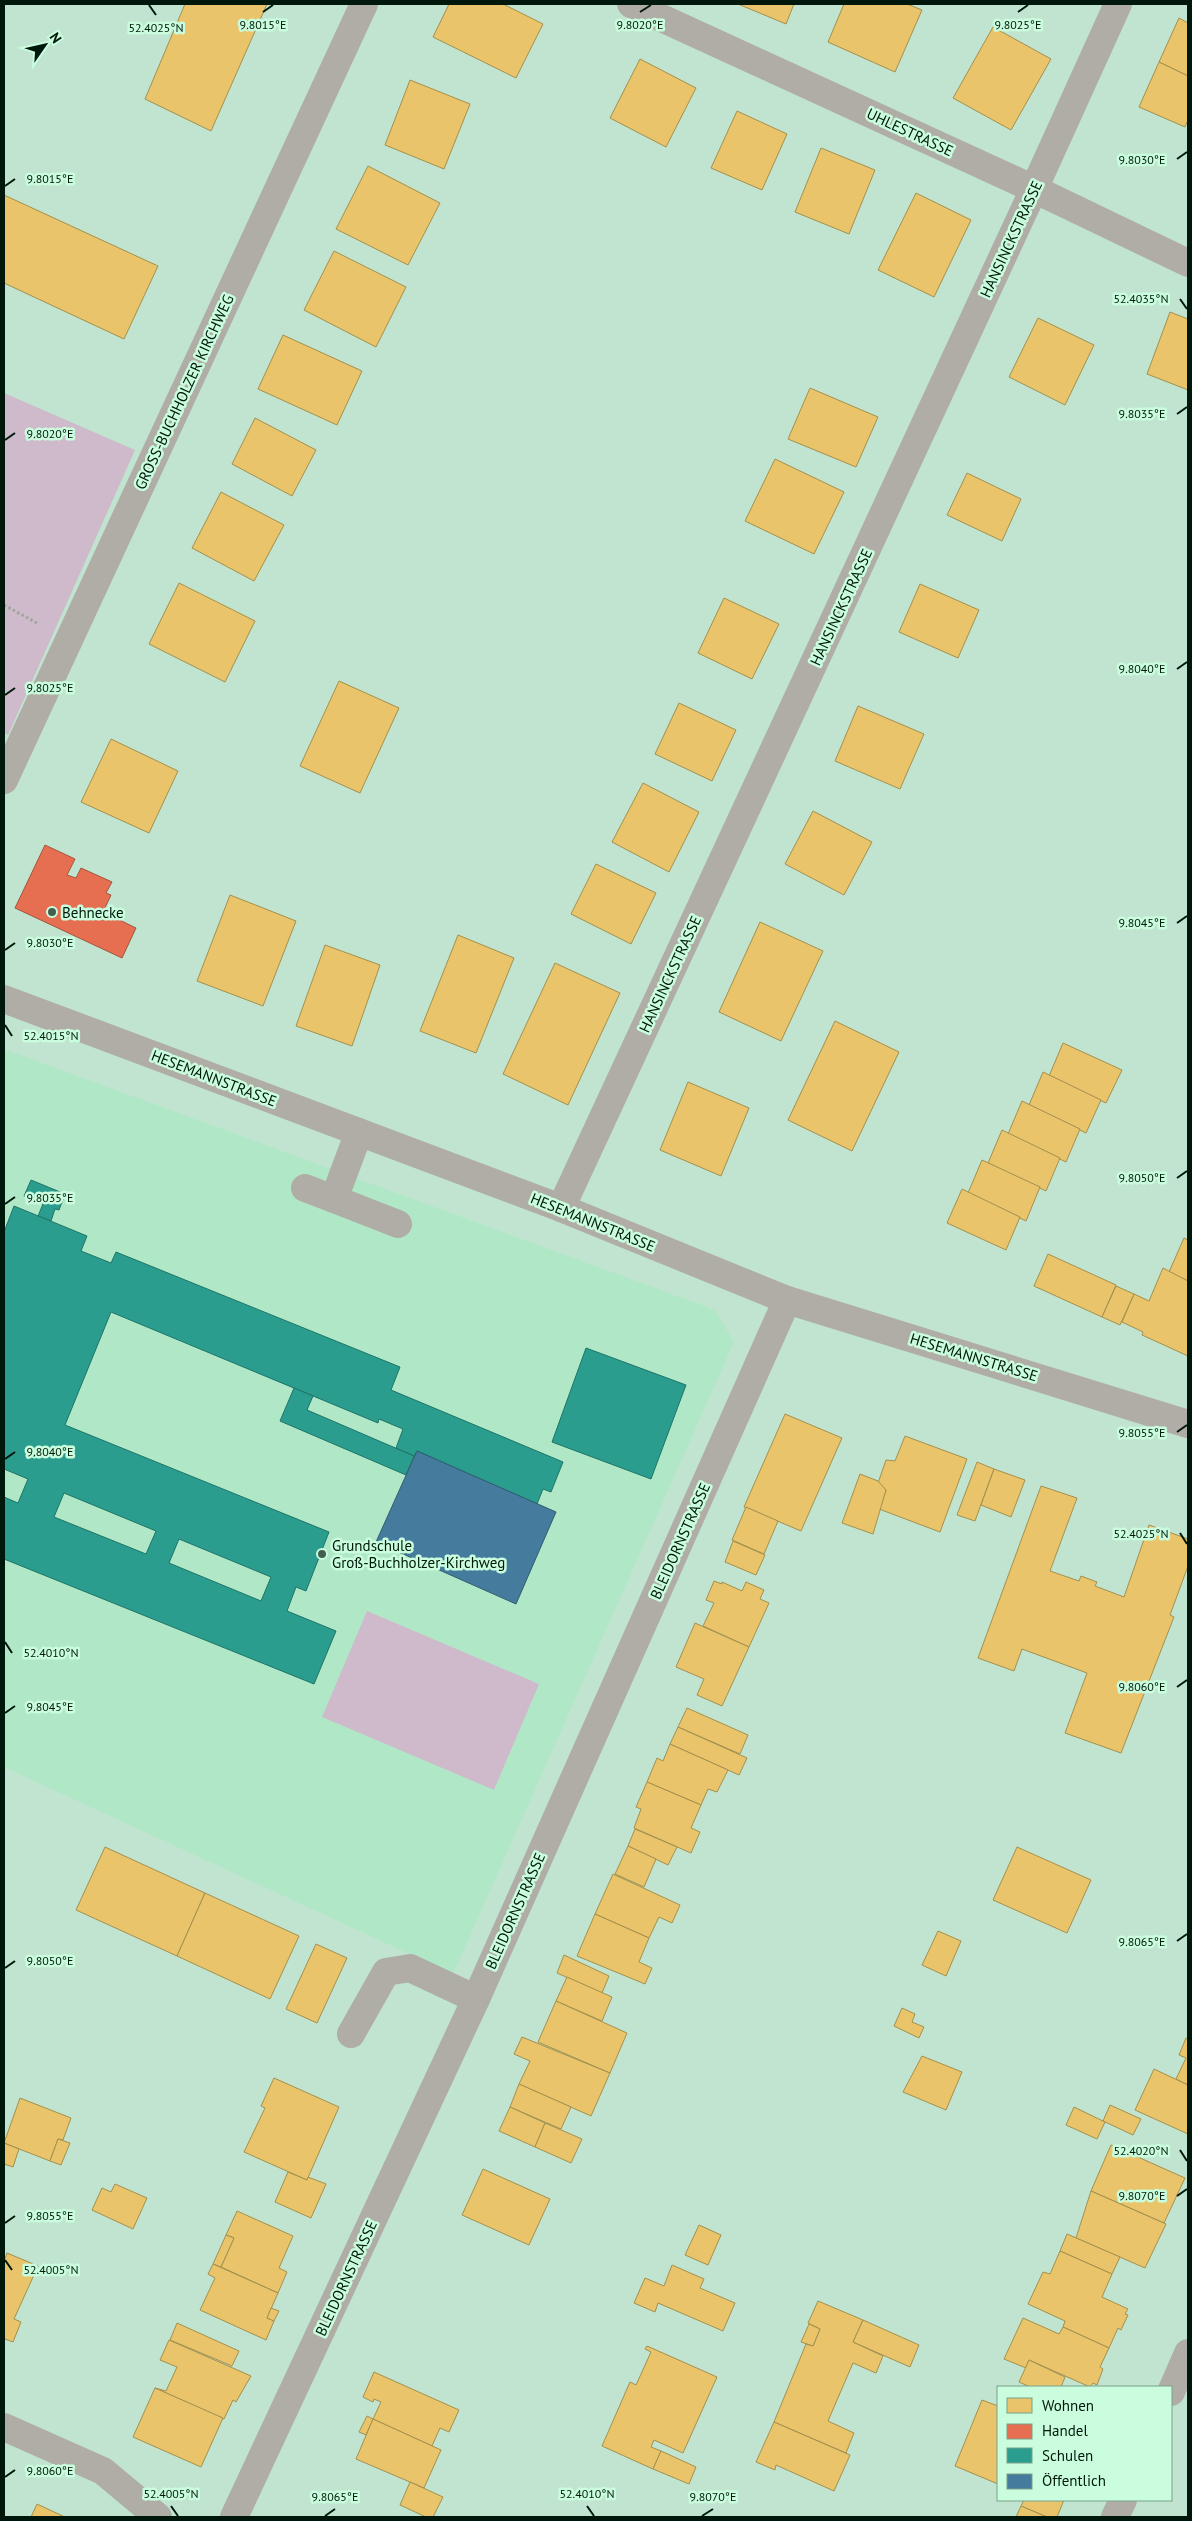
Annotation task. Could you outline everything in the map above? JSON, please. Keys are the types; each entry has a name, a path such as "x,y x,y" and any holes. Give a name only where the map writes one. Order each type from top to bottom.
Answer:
{"street":[{"name":"GROSS-BUCHHOLZER KIRCHWEG","path":"4,780 364,4"},
{"name":"UHLESTRASSE","path":"631,4 1034,189 1188,263"},
{"name":"HANSINCKSTRASSE","path":"561,1208 1118,4"},
{"name":"HESEMANNSTRASSE","path":"4,999 561,1208 787,1300 1188,1424"},
{"path":"334,1199 359,1132"},
{"path":"305,1188 398,1224"},
{"name":"BLEIDORNSTRASSE","path":"234,2517 476,1999 787,1300"},
{"path":"351,2034 386,1972 410,1968 476,1999"},
{"path":"1172,2390 1188,2353"},
{"path":"4,2427 103,2471 158,2517"},
{"path":"1115,2517 1123,2501"}],"shaded area":[{"path":"4,393 135,450 8,735 4,733"},
{"name":"Grundschule Groß-Buchholzer-Kirchweg","path":"4,1049 715,1310 734,1342 453,1974 4,1767"},
{"path":"367,1611 539,1684 494,1790 322,1717"}],"building: Wohnen":[{"path":"185,4 267,4 211,131 145,99"},
{"path":"449,4 503,4 543,24 516,78 433,37"},
{"path":"738,4 794,4 786,24"},
{"path":"844,4 907,4 922,10 895,72 828,42"},
{"path":"1179,18 1188,23 1188,76 1159,62"},
{"path":"993,27 1051,59 1011,130 953,98"},
{"path":"640,59 696,88 666,147 610,118"},
{"path":"1159,62 1188,76 1188,120 1185,127 1139,107"},
{"path":"410,80 470,104 444,169 385,145"},
{"path":"737,111 787,134 762,190 711,168"},
{"path":"821,148 875,170 849,234 795,212"},
{"path":"368,166 440,203 408,265 336,229"},
{"path":"916,193 971,220 934,297 878,270"},
{"path":"4,195 158,266 124,339 4,283"},
{"path":"334,251 406,287 376,347 304,310"},
{"path":"1170,312 1188,319 1188,390 1147,374"},
{"path":"1038,318 1094,345 1065,405 1009,377"},
{"path":"283,335 362,371 337,425 258,389"},
{"path":"810,388 878,417 856,467 788,439"},
{"path":"255,418 316,450 292,496 232,464"},
{"path":"775,459 844,492 814,554 745,521"},
{"path":"967,473 1021,499 1002,541 947,515"},
{"path":"221,492 284,525 254,581 192,548"},
{"path":"179,583 255,621 225,682 149,644"},
{"path":"920,584 979,610 958,658 899,632"},
{"path":"724,598 779,624 752,679 698,653"},
{"path":"339,681 399,708 360,793 300,766"},
{"path":"679,703 736,730 712,781 655,754"},
{"path":"858,706 924,734 900,789 835,761"},
{"path":"111,739 178,771 149,833 81,802"},
{"path":"643,783 699,812 669,872 612,842"},
{"path":"813,811 872,842 844,895 785,864"},
{"path":"596,864 656,893 631,944 571,914"},
{"path":"230,895 296,921 263,1006 197,981"},
{"path":"760,922 823,951 781,1041 719,1012"},
{"path":"458,935 514,958 476,1053 420,1031"},
{"path":"325,945 380,965 352,1046 296,1026"},
{"path":"555,963 620,993 568,1105 503,1074"},
{"path":"835,1021 899,1052 852,1151 788,1120"},
{"path":"1063,1043 1122,1070 1106,1103 1049,1076"},
{"path":"1043,1072 1101,1100 1086,1133 1029,1105"},
{"path":"688,1082 749,1108 721,1176 660,1150"},
{"path":"1022,1101 1080,1129 1066,1162 1008,1134"},
{"path":"1002,1130 1060,1158 1046,1191 988,1163"},
{"path":"982,1160 1040,1187 1026,1221 968,1193"},
{"path":"962,1189 1020,1217 1006,1250 947,1223"},
{"path":"1184,1238 1188,1240 1188,1281 1169,1272"},
{"path":"1048,1254 1116,1285 1102,1317 1034,1286"},
{"path":"1163,1268 1188,1281 1188,1356 1142,1335 1143,1332 1122,1322 1134,1294 1149,1301"},
{"path":"1116,1286 1134,1294 1120,1325 1102,1317"},
{"path":"785,1414 842,1438 801,1531 744,1507"},
{"path":"905,1436 967,1459 940,1532 879,1509 886,1490 878,1483 886,1460 895,1461"},
{"path":"977,1462 994,1469 975,1521 957,1515"},
{"path":"994,1469 1025,1480 1011,1517 981,1505"},
{"path":"860,1474 878,1481 886,1490 873,1534 842,1523"},
{"path":"1041,1486 1077,1498 1050,1571 1079,1581 1081,1576 1097,1582 1095,1586 1124,1597 1149,1525 1188,1539 1188,1566 1170,1615 1174,1617 1121,1753 1065,1733 1087,1673 1022,1649 1014,1671 978,1658"},
{"path":"746,1507 778,1521 764,1554 732,1540"},
{"path":"733,1541 765,1555 756,1575 725,1562"},
{"path":"714,1581 722,1584 722,1582 742,1591 746,1582 764,1590 760,1599 769,1603 749,1647 703,1626 714,1603 706,1600"},
{"path":"695,1623 749,1647 722,1706 697,1695 704,1679 676,1667"},
{"path":"687,1708 748,1735 740,1754 678,1727"},
{"path":"678,1727 747,1758 739,1775 670,1744"},
{"path":"670,1744 728,1770 717,1792 708,1789 701,1805 647,1782 657,1758 663,1761"},
{"path":"647,1782 701,1805 691,1828 700,1832 691,1853 634,1828 641,1809 636,1807"},
{"path":"635,1829 677,1847 668,1865 628,1846"},
{"path":"628,1846 656,1859 644,1887 615,1874"},
{"path":"105,1847 205,1893 177,1956 76,1910"},
{"path":"1017,1847 1091,1880 1067,1933 993,1900"},
{"path":"613,1874 680,1905 672,1923 659,1917 649,1938 595,1914"},
{"path":"205,1893 299,1936 270,1999 177,1956"},
{"path":"595,1914 649,1938 639,1962 652,1968 645,1984 577,1956"},
{"path":"938,1931 961,1941 946,1976 922,1965"},
{"path":"316,1944 347,1958 317,2023 286,2009"},
{"path":"564,1955 609,1976 602,1993 557,1973"},
{"path":"567,1977 612,1997 602,2021 556,2001"},
{"path":"556,2001 627,2033 610,2073 538,2042"},
{"path":"902,2008 915,2014 912,2022 924,2027 919,2038 894,2026"},
{"path":"522,2037 610,2073 591,2116 519,2084 530,2061 514,2054"},
{"path":"1186,2038 1188,2039 1188,2085 1176,2079 1186,2058 1179,2055"},
{"path":"922,2056 962,2072 946,2110 903,2092"},
{"path":"1154,2069 1188,2085 1188,2134 1135,2110"},
{"path":"274,2078 339,2107 307,2180 244,2152 265,2108 261,2106"},
{"path":"519,2084 571,2107 561,2129 510,2107"},
{"path":"20,2098 71,2118 63,2140 58,2139 50,2161 4,2143"},
{"path":"1110,2105 1141,2119 1133,2135 1103,2121"},
{"path":"510,2107 545,2123 535,2147 499,2131"},
{"path":"1074,2107 1105,2122 1097,2139 1066,2125"},
{"path":"545,2123 582,2139 571,2163 535,2147"},
{"path":"58,2139 70,2143 61,2165 50,2161"},
{"path":"4,2143 19,2149 13,2167 4,2164"},
{"path":"1111,2145 1185,2178 1164,2223 1091,2191"},
{"path":"483,2169 550,2199 529,2245 462,2215"},
{"path":"288,2172 307,2180 308,2177 326,2184 311,2218 275,2202"},
{"path":"115,2184 147,2198 133,2229 92,2210 102,2188 111,2192"},
{"path":"1091,2191 1166,2224 1145,2268 1076,2238"},
{"path":"237,2211 293,2236 279,2268 287,2272 278,2293 221,2267 234,2238 226,2235"},
{"path":"699,2225 721,2235 708,2265 685,2255"},
{"path":"1067,2234 1120,2257 1112,2274 1060,2251"},
{"path":"226,2235 234,2238 221,2267 213,2264"},
{"path":"1060,2251 1112,2274 1102,2297 1128,2309 1125,2314 1128,2315 1121,2330 1118,2328 1109,2348 1063,2327 1065,2321 1028,2304 1043,2272 1050,2274"},
{"path":"7,2253 38,2266 14,2319 21,2322 13,2342 5,2339 4,2342 4,2261"},
{"path":"213,2264 278,2293 267,2318 274,2321 266,2340 200,2310 215,2278 208,2274"},
{"path":"672,2265 704,2279 700,2288 735,2303 723,2331 658,2303 655,2312 634,2303 645,2278 664,2286"},
{"path":"818,2301 863,2320 853,2342 883,2356 876,2373 853,2363 828,2421 854,2433 846,2453 774,2422 806,2344 813,2346 820,2329 808,2323"},
{"path":"271,2308 279,2311 274,2321 267,2318"},
{"path":"1023,2318 1059,2334 1063,2327 1109,2348 1100,2367 1103,2369 1097,2385 1093,2383 1091,2386 1029,2360 1026,2368 1004,2359"},
{"path":"863,2320 919,2345 910,2367 853,2342"},
{"path":"177,2323 239,2351 232,2366 170,2340"},
{"path":"809,2324 820,2329 813,2346 801,2342"},
{"path":"169,2340 251,2376 236,2402 233,2400 224,2419 155,2388 166,2391 177,2367 160,2360"},
{"path":"647,2346 717,2377 683,2453 654,2440 651,2447 661,2451 653,2469 602,2446 630,2382 636,2385 651,2352 645,2349"},
{"path":"1029,2360 1065,2377 1061,2386 1028,2386 1019,2382"},
{"path":"374,2372 459,2410 449,2432 440,2428 432,2446 373,2419 381,2402 374,2399 373,2402 363,2397"},
{"path":"155,2388 223,2418 201,2467 133,2437"},
{"path":"982,2400 997,2406 997,2484 955,2466"},
{"path":"367,2416 373,2419 366,2435 359,2432"},
{"path":"373,2419 441,2450 424,2488 356,2459"},
{"path":"774,2422 850,2455 834,2491 776,2465 775,2470 756,2462"},
{"path":"661,2451 696,2467 689,2484 653,2469"},
{"path":"410,2482 443,2497 433,2517 426,2517 400,2505"},
{"path":"1024,2501 1064,2501 1057,2517 1047,2517 1021,2506"},
{"path":"37,2504 65,2517 31,2517"},
{"path":"1021,2506 1047,2517 1016,2517"}],"building: Handel":[{"path":"45,845 75,859 67,875 76,878 81,868 112,882 106,893 111,895 103,912 136,928 122,958 15,908"}],"building: Schulen":[{"path":"31,1180 65,1194 59,1210 55,1209 51,1221 38,1216 43,1204 24,1196"},
{"path":"14,1206 87,1236 81,1251 111,1263 116,1252 400,1367 391,1390 563,1462 551,1492 543,1489 537,1504 417,1451 414,1456 396,1448 403,1429 379,1419 378,1423 111,1312 65,1425 329,1532 306,1591 296,1587 287,1611 336,1631 314,1684 4,1559 4,1497 18,1503 28,1479 4,1469 4,1232","holes":["64,1493 156,1531 146,1554 54,1517","179,1539 271,1577 261,1601 169,1563"]},
{"path":"586,1348 686,1385 651,1479 552,1442"},
{"path":"294,1388 313,1396 307,1410 414,1456 406,1475 280,1421"}],"building: Öffentlich":[{"path":"417,1451 556,1512 516,1604 376,1542"}],"place":[{"name":"Behnecke","path":"52,912"},
{"name":"Grundschule Groß-Buchholzer-Kirchweg","path":"322,1554"}]}
